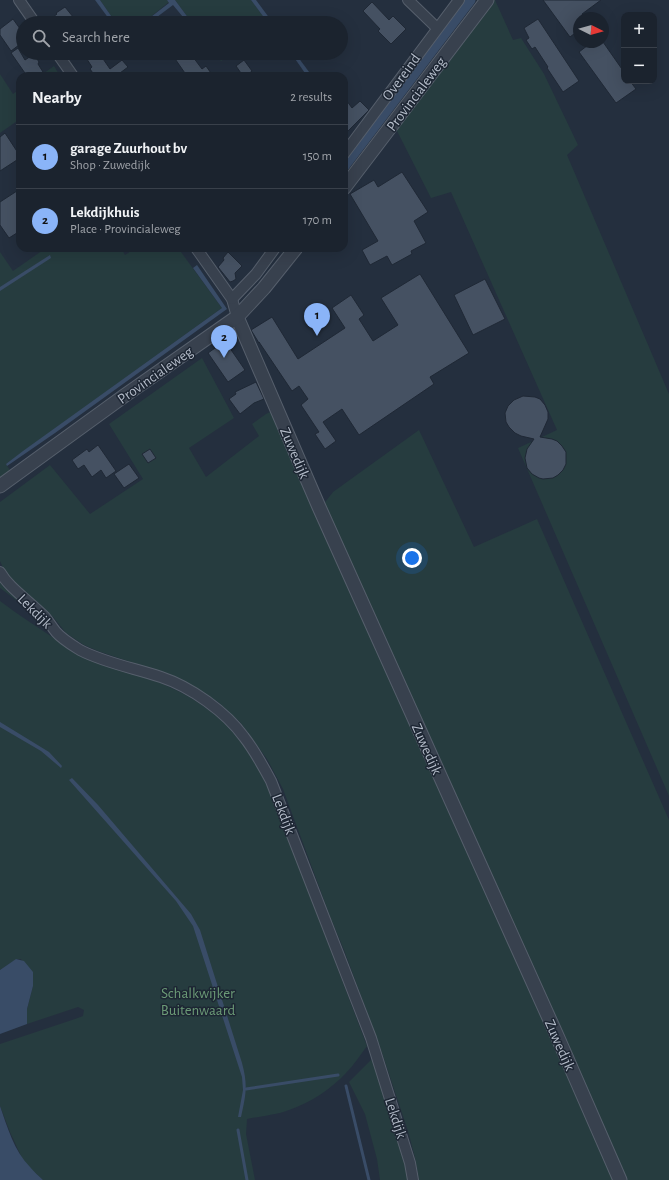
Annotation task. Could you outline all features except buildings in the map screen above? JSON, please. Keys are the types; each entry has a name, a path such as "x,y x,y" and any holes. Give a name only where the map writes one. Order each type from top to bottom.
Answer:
{"street":[{"path":"19,0 30,16"},
{"path":"408,0 437,28"},
{"name":"Overeind","path":"348,149 459,0"},
{"name":"Provincialeweg","path":"348,183 487,0"},
{"path":"62,60 71,72"},
{"path":"199,252 232,299 237,317"},
{"path":"232,299 256,274 272,252"},
{"name":"Provincialeweg","path":"0,486 124,396 237,317 264,288 293,252"},
{"name":"Zuwedijk","path":"237,317 319,507 558,1038 620,1180"},
{"name":"Lekdijk","path":"0,572 10,585 45,617 57,633 67,642 96,657 163,678 186,688 207,701 230,721 255,752 271,781 371,1038 410,1163 413,1180"}],"green space":[{"path":"100,0 167,0 169,2 152,16 111,16"},
{"path":"175,0 251,0 263,16 187,16"},
{"path":"490,0 495,0 513,40 521,38 544,74 578,145 567,155 669,394 669,796 518,448 557,430 451,192 431,198 396,129"},
{"path":"54,66 58,72 46,72"},
{"path":"0,74 13,94 16,92 16,122 0,133"},
{"path":"0,252 13,271 40,252 123,252 125,255 130,252 181,252 222,308 6,464 11,472 0,480"},
{"path":"202,358 234,418 189,448 206,477 259,436 252,424 272,411 615,1180 419,1180 408,1131 381,1050 283,789 267,759 240,722 218,702 184,683 148,668 84,645 66,633 44,608 21,589 5,572 0,561 0,502 50,465 90,514 143,479 109,424"},
{"path":"419,430 474,547 537,519 669,820 669,1180 624,1180 322,506 333,492"},
{"path":"0,580 32,612 0,588"},
{"name":"Schalkwijker Buitenwaard","path":"0,601 84,657 100,664 166,685 210,710 234,733 244,746 257,765 273,798 367,1046 352,1067 327,1090 297,1107 284,1112 247,1119 246,1134 255,1180 43,1180 22,1158 10,1132 0,1106 0,1044 83,1016 84,1010 78,1007 27,1024 27,1009 33,986 21,959 17,959 0,970"},
{"path":"372,1059 400,1143 408,1180 380,1180 377,1159 365,1114 349,1082"}],"water":[{"path":"95,0 100,0 111,16 107,16"},
{"path":"167,0 175,0 187,16 182,16 173,5 158,16 152,16 169,3"},
{"path":"251,0 256,0 268,16 263,16"},
{"path":"296,60 300,60 309,72 304,72"},
{"path":"50,255 51,258 0,291 0,287"},
{"path":"197,265 227,309 7,466 6,464 23,451 222,308 193,268"},
{"path":"0,722 49,752 62,766 61,768 41,751 0,727"},
{"path":"72,778 98,805 191,914 200,930 244,1071 246,1090 241,1117 238,1117 243,1090 242,1077 193,926 176,901 69,780"},
{"path":"16,959 24,961 33,972 33,986 27,1009 27,1024 0,1034 0,970"},
{"path":"0,1106 15,1146 24,1161 43,1180 0,1180"}],"waterway":[{"path":"348,161 470,0"},
{"path":"246,1089 338,1075"},
{"path":"346,1086 369,1180"},
{"path":"238,1130 247,1180"}],"place":[{"name":"garage Zuurhout bv","path":"317,336"},
{"name":"Lekdijkhuis","path":"224,358"}]}
